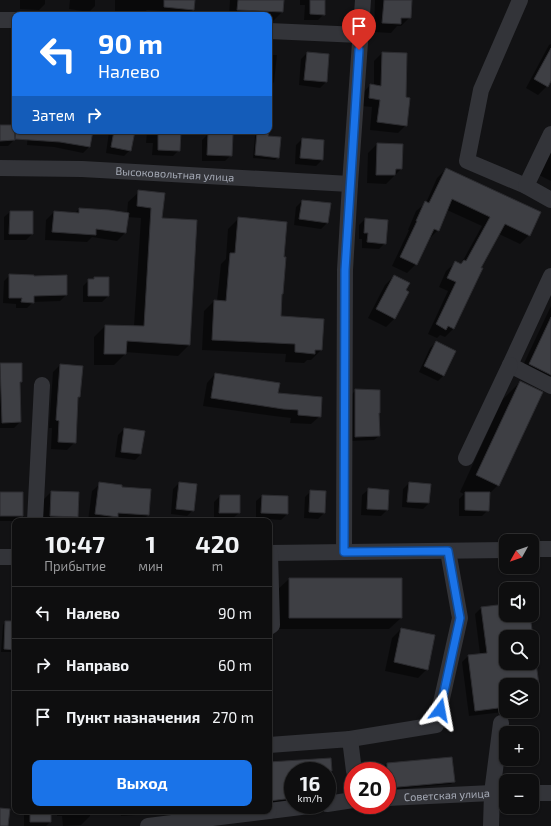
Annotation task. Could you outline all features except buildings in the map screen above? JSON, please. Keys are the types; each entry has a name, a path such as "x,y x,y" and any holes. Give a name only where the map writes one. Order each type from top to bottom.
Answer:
{"street":[{"path":"344,552 345,270 363,0"},
{"path":"520,0 481,90 467,161 526,186 551,200"},
{"path":"0,20 12,20"},
{"path":"272,31 360,35"},
{"path":"526,186 551,134"},
{"name":"Высоковольтная улица","path":"0,168 82,169 350,184"},
{"path":"466,458 551,276"},
{"path":"510,365 551,386"},
{"path":"35,518 42,385"},
{"path":"539,549 551,549"},
{"path":"272,554 499,550"},
{"path":"272,745 350,739 436,725 460,618 448,551"},
{"path":"0,557 12,557"},
{"path":"499,774 500,723"},
{"path":"350,739 353,762"},
{"path":"491,826 499,793"},
{"name":"Советская улица","path":"396,798 499,793"},
{"path":"539,793 551,793"},
{"path":"272,811 284,809"},
{"path":"148,826 245,814"}],"route":[{"path":"359,50 345,270 344,552 448,551 460,618 440,710"}]}
